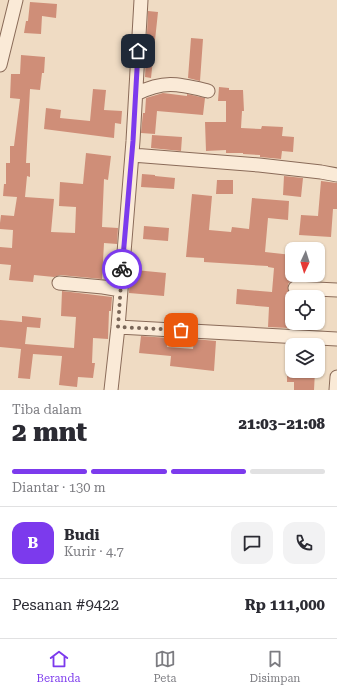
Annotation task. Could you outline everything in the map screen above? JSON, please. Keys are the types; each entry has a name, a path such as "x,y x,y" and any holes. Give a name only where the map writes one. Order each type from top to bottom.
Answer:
{"street":[{"path":"0,65 16,0"},
{"path":"111,390 118,327 132,156 142,0"},
{"path":"136,94 155,86 165,84 208,90"},
{"path":"132,156 259,165 337,175"},
{"path":"59,283 103,286 121,290"},
{"path":"295,288 337,290"},
{"path":"118,327 337,339"},
{"path":"336,390 337,377"}],"building":[{"path":"30,2 57,4 56,18 42,16 41,34 24,33 26,21 28,21"},
{"path":"148,11 158,12 151,78 145,77"},
{"path":"191,38 203,39 200,81 188,78"},
{"path":"21,55 45,57 44,73 42,73 40,90 30,89 26,163 30,163 30,177 27,176 25,197 54,199 51,232 75,233 76,207 59,206 60,182 83,184 86,153 111,156 108,180 104,179 102,227 118,228 117,244 104,243 102,279 60,275 54,277 34,275 33,282 9,280 11,265 0,264 0,247 12,248 13,230 0,229 0,223 1,215 14,216 17,197 3,196 4,184 6,184 6,163 10,163 10,146 14,146 20,99 10,98 11,74 20,74"},
{"path":"219,87 229,88 229,90 243,90 244,111 242,111 241,128 261,129 262,126 283,127 282,136 294,137 293,152 282,151 281,159 260,157 260,155 243,153 226,153 226,150 206,151 205,122 226,122 226,101 218,101"},
{"path":"93,89 106,90 104,110 122,111 121,124 115,123 114,138 44,129 46,108 61,110 60,118 90,121"},
{"path":"163,93 187,96 187,94 205,98 203,115 157,111 155,134 141,133 146,98"},
{"path":"152,135 182,137 181,151 151,148"},
{"path":"142,174 175,178 174,189 141,187"},
{"path":"284,176 303,178 301,197 283,195"},
{"path":"217,180 233,180 233,194 216,194"},
{"path":"321,181 337,183 337,209 333,209 331,237 299,235 301,215 318,216"},
{"path":"192,194 212,196 209,230 231,232 232,227 249,229 252,198 289,201 288,220 268,218 265,252 285,254 285,282 290,282 288,284 288,290 285,290 285,328 268,327 269,307 236,304 237,289 272,292 274,268 268,266 204,262 204,258 186,257"},
{"path":"144,226 169,228 168,241 143,239"},
{"path":"135,270 166,273 164,296 129,293 130,275 135,276"},
{"path":"62,291 112,297 111,311 109,311 108,339 93,338 92,363 95,363 93,378 78,377 77,387 59,385 62,356 33,354 30,379 18,378 21,349 0,347 0,320 22,322 22,316 41,318 40,328 27,327 25,344 74,348 76,317 61,316"},
{"path":"141,336 168,338 167,347 193,349 194,339 216,341 214,371 170,366 171,356 139,353"},
{"path":"287,378 315,378 314,390 294,390 294,382 287,382"}],"way so far":[{"path":"122,269 118,327 181,330"}],"route":[{"path":"122,269 133,141 138,51"}]}
